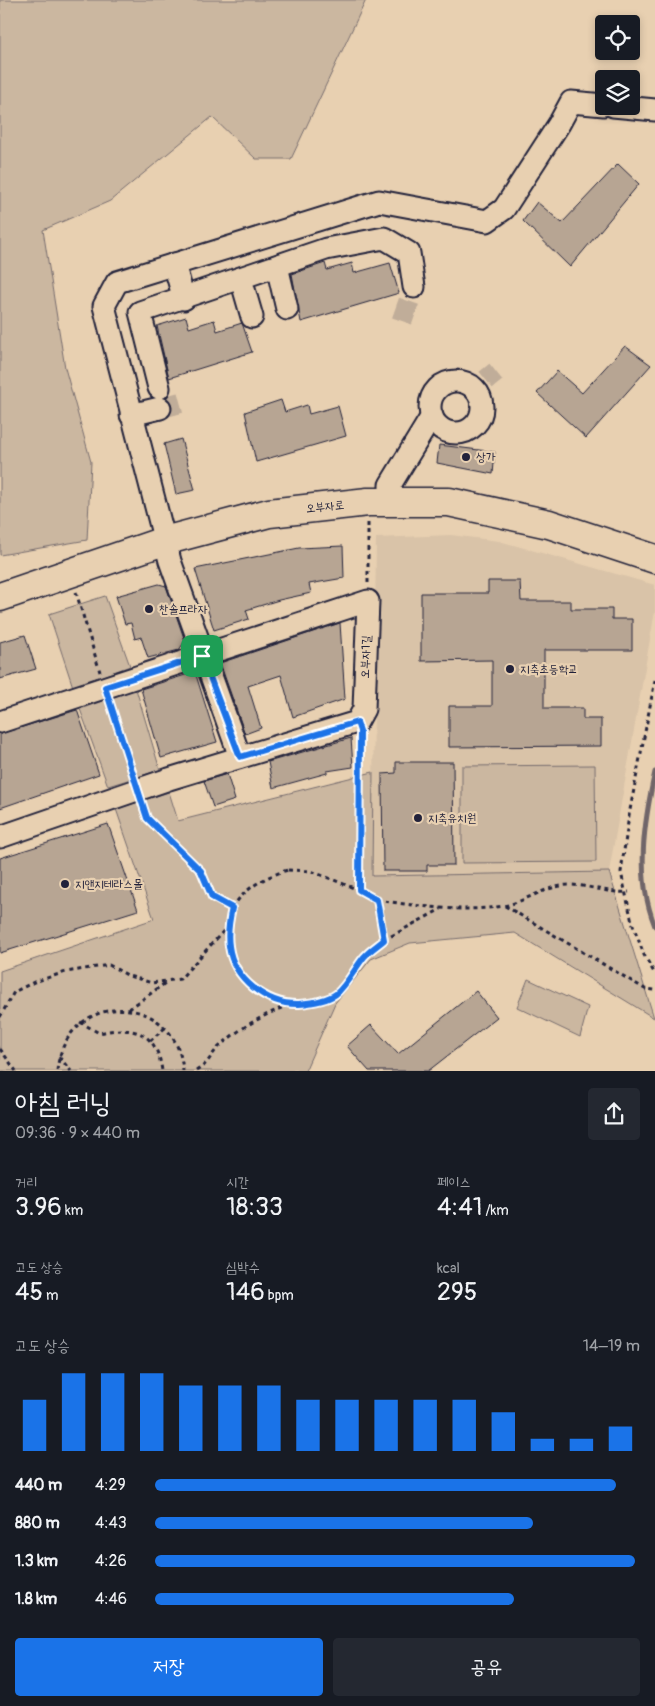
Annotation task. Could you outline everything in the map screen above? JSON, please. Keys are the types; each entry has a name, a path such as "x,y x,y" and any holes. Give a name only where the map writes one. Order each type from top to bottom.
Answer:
{"main road":[{"name":"오부자로","path":"0,597 164,541 269,513 390,501 449,502 549,524 655,559"}],"street":[{"path":"240,757 202,656 164,541 131,415 104,306 117,282 379,201 487,221 504,208 559,124 571,102 595,104"},
{"path":"640,109 655,110"},
{"path":"131,415 160,398 140,312 184,299 326,249 384,238 409,253 414,287"},
{"path":"174,264 184,299"},
{"path":"277,266 287,309"},
{"path":"241,279 252,318"},
{"path":"390,501 390,485 432,416 431,398 442,384 460,380 481,385 482,413 479,420 466,431 450,432 442,429 432,416"},
{"path":"0,722 368,602"},
{"name":"오부자1길","path":"357,722 364,709 368,602"},
{"path":"0,837 240,757 357,722"}],"path":[{"path":"368,519 368,602"},
{"path":"76,592 147,818 201,871 212,897 232,908"},
{"path":"655,680 629,815 621,872 624,893 644,955 655,974"},
{"path":"357,722 360,731 359,890"},
{"path":"441,909 384,940 366,955 336,994 314,1003 291,1004 269,998 250,986 236,969 229,948 228,925 232,908 267,876 288,870 311,871 359,890 377,900 441,909 504,906 545,890 568,885 616,894 629,892"},
{"path":"377,900 384,940"},
{"path":"504,906 645,989 655,990"},
{"path":"0,1017 14,992 34,982 66,972 109,965 129,976 152,983 180,979 228,925"},
{"path":"128,1010 169,980"},
{"path":"196,1071 206,1065 218,1048 241,1027 263,1015 291,1004"},
{"path":"57,1071 58,1056 66,1038 80,1022 98,1013 118,1009 139,1012 166,1027 182,1057 183,1071"},
{"path":"80,1022 99,1033 120,1028 138,1032 150,1041 160,1054 162,1071"},
{"path":"150,1041 166,1027"},
{"path":"0,1049 16,1071"},
{"path":"58,1056 72,1071"}],"shaded area":[{"path":"0,0 366,0 291,159 256,159 212,117 110,201 43,230 65,368 91,462 87,540 0,555"},
{"name":"지축초등학교","path":"451,535 499,541 655,585 655,611 609,872 372,876 376,538"},
{"path":"105,596 130,666 73,687 49,614"},
{"path":"136,689 160,770 108,786 80,709"},
{"path":"595,765 596,862 462,863 462,766"},
{"path":"373,772 372,876 609,872 654,1018 515,933 410,943 371,959 335,1003 305,1071 0,1071 0,971 154,919 116,809 169,792 178,821"},
{"path":"528,979 588,1007 580,1037 517,1007"}],"building":[{"path":"618,164 639,184 570,267 523,221 537,202 562,223"},
{"path":"325,263 327,270 352,263 354,273 390,263 399,293 301,322 292,274"},
{"path":"186,317 189,328 214,320 217,331 242,323 252,352 169,378 157,326"},
{"path":"625,346 651,365 586,438 537,393 557,371 582,393"},
{"path":"281,400 285,412 307,405 309,414 338,406 346,436 256,462 245,412"},
{"path":"181,439 195,490 176,494 164,444"},
{"name":"상가","path":"439,445 495,452 493,474 437,463"},
{"path":"343,546 344,578 309,584 311,593 246,610 249,619 214,630 195,569 299,548"},
{"path":"488,581 520,581 521,601 571,601 571,609 612,609 612,619 632,619 632,650 544,650 544,708 583,708 583,719 601,719 601,746 449,747 449,706 492,706 492,660 421,661 421,593 488,593"},
{"name":"찬솔프라자","path":"159,584 166,586 185,641 179,650 148,658 141,637 135,639 131,623 125,624 116,596"},
{"path":"340,623 345,699 293,717 281,675 248,686 261,728 245,734 220,663"},
{"path":"25,635 36,669 0,679 0,642"},
{"path":"195,672 217,742 161,758 141,689"},
{"path":"77,710 99,774 0,808 0,734"},
{"path":"351,738 353,767 327,771 327,773 273,788 268,762"},
{"name":"지축유치원","path":"396,762 453,762 454,865 427,865 427,871 383,871 382,774 396,773"},
{"path":"227,774 235,800 213,807 204,781"},
{"name":"지앤지테라스몰","path":"108,824 138,910 0,953 0,858"},
{"path":"476,991 497,1017 428,1071 369,1071 347,1046 371,1025 398,1054"}],"waterway":[{"path":"655,772 643,849 645,888 655,926"}],"tunnel":[{"path":"402,321 414,287"},
{"path":"486,380 496,372"},
{"path":"160,408 190,400"}],"place":[{"name":"상가","path":"466,457"},
{"name":"찬솔프라자","path":"149,609"},
{"name":"지축초등학교","path":"510,669"},
{"name":"지축유치원","path":"418,818"},
{"name":"지앤지테라스몰","path":"65,884"}],"route":[{"path":"202,656 240,757 357,722 360,731 359,890 377,900 384,940 366,955 336,994 314,1003 291,1004 269,998 250,986 236,969 229,948 228,925 232,908 212,897 201,871 147,818 105,687 202,656"}]}
